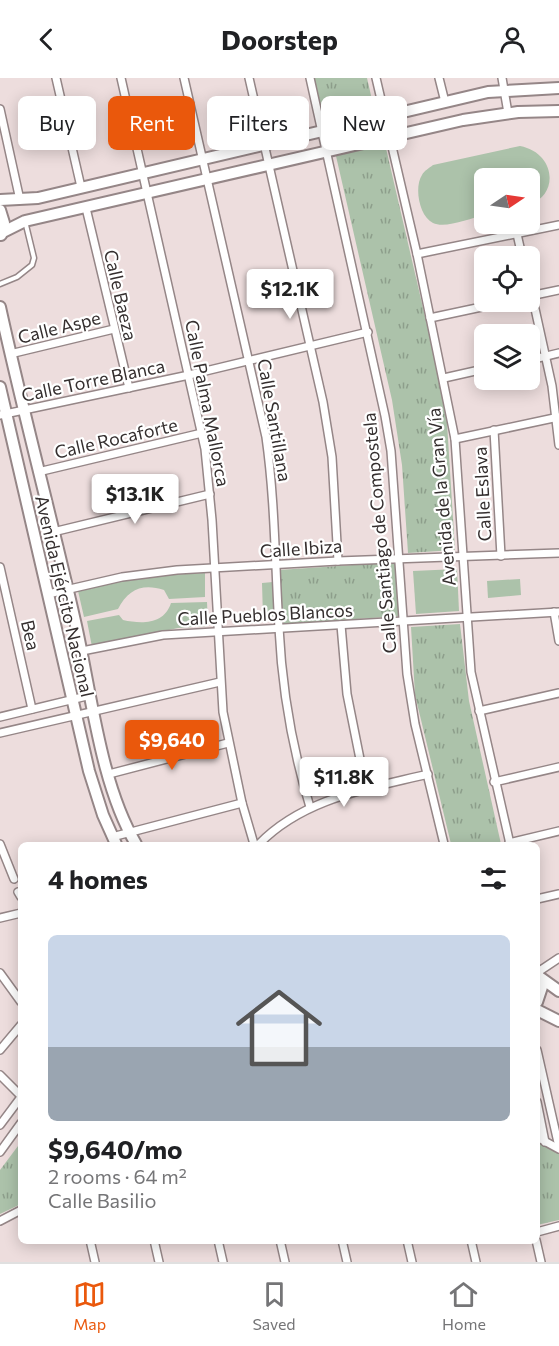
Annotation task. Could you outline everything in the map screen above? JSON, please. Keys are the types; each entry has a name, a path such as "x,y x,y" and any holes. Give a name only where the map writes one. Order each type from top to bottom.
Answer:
{"street":[{"path":"57,78 81,187"},
{"name":"Calle Palma Mallorca","path":"121,78 202,433 210,494 220,682 228,743 253,842"},
{"name":"Calle Santillana","path":"184,78 250,360 269,458 279,628 291,737 310,807"},
{"path":"249,78 253,96"},
{"name":"Calle Santiago de Compostela","path":"310,78 321,127"},
{"name":"Avenida de la Gran Vía","path":"375,78 379,96"},
{"path":"439,78 445,102"},
{"path":"502,78 508,113"},
{"path":"407,111 504,90 559,88"},
{"path":"0,109 20,201"},
{"path":"407,134 508,113 559,111"},
{"path":"0,200 20,201 238,150"},
{"path":"265,150 323,402 332,457 338,561"},
{"path":"0,210 1,235 25,221 335,150"},
{"name":"Avenida de la Gran Vía","path":"393,150 444,378 455,439 466,616 479,711 509,842"},
{"name":"Calle Santiago de Compostela","path":"326,152 368,333 391,451 402,620 410,700 444,842"},
{"name":"Calle Baeza","path":"86,208 129,388"},
{"path":"540,229 559,225"},
{"path":"417,254 517,234 520,246"},
{"path":"540,294 559,290"},
{"name":"Avenida Ejército Nacional","path":"0,307 68,590 109,774 129,833 135,842"},
{"path":"430,318 474,309"},
{"path":"535,312 558,417 559,446"},
{"name":"Calle Aspe","path":"10,354 114,329"},
{"name":"Calle Torre Blanca","path":"3,414 189,375 368,333"},
{"path":"540,357 559,353"},
{"path":"444,378 474,371"},
{"name":"Avenida Ejército Nacional","path":"0,387 3,414 95,794 114,841"},
{"name":"Calle Torre Blanca","path":"2,401 20,397"},
{"path":"455,439 558,417"},
{"name":"Calle Eslava","path":"494,430 501,556"},
{"name":"Calle Rocaforte","path":"38,472 202,433"},
{"path":"53,532 210,494"},
{"name":"Calle Ibiza","path":"48,594 152,572 338,561 559,554"},
{"name":"Bea","path":"0,567 32,709"},
{"path":"556,612 559,641"},
{"name":"Calle Pueblos Blancos","path":"82,651 148,637 218,631 556,612"},
{"path":"341,625 347,694 366,789"},
{"path":"0,733 220,682"},
{"path":"479,711 559,693"},
{"path":"0,717 91,695"},
{"path":"109,774 228,743"},
{"path":"494,782 559,767"},
{"path":"261,842 292,817 310,807 366,789 428,774"},
{"path":"114,841 129,833 242,802"},
{"path":"517,842 559,831"},
{"path":"0,844 1,852 14,879"},
{"path":"540,899 559,894"},
{"path":"0,918 18,914"},
{"path":"540,973 559,958"},
{"path":"0,973 18,998"},
{"path":"540,975 559,991"},
{"path":"540,978 542,987 540,993"},
{"path":"540,1012 559,1021"},
{"path":"0,1050 18,1029"},
{"path":"540,1063 559,1148"},
{"path":"0,1075 18,1094"},
{"path":"0,1125 18,1101"},
{"path":"540,1117 545,1142"},
{"path":"0,1152 18,1127"},
{"path":"540,1139 559,1148"},
{"path":"0,1221 18,1211"},
{"path":"540,1231 559,1226"},
{"path":"91,1244 95,1262"},
{"path":"155,1244 159,1262"},
{"path":"219,1244 223,1262"},
{"path":"281,1244 285,1262"},
{"path":"343,1244 347,1262"},
{"path":"408,1244 412,1262"},
{"path":"472,1244 477,1262"},
{"path":"537,1244 541,1262"}],"lane":[{"path":"0,284 17,278 32,265 34,258 25,221"}],"green space":[{"path":"313,78 367,78 371,96 321,96 321,111"},
{"path":"520,146 532,150 541,157 547,165 549,184 546,192 540,198 540,168 474,168 474,218 438,225 424,214 418,194 423,174 433,165"},
{"path":"360,150 386,150 446,407 455,550 408,553 402,465 392,400 336,156"},
{"path":"397,562 401,616 283,624 279,570"},
{"path":"457,569 459,611 416,614 413,571"},
{"path":"205,573 205,597 169,599 164,590 149,587 131,592 118,609 84,617 78,591 146,576"},
{"path":"520,579 521,595 488,598 487,581"},
{"path":"273,582 275,616 263,617 262,583"},
{"path":"207,602 208,626 178,628 92,647 87,621 119,615 123,620 151,621 163,616 171,603"},
{"path":"460,624 469,701 501,842 451,842 415,695 411,627"},
{"path":"540,1143 559,1153 559,1220 540,1224"},
{"path":"18,1146 18,1205 0,1214 0,1170"}]}
